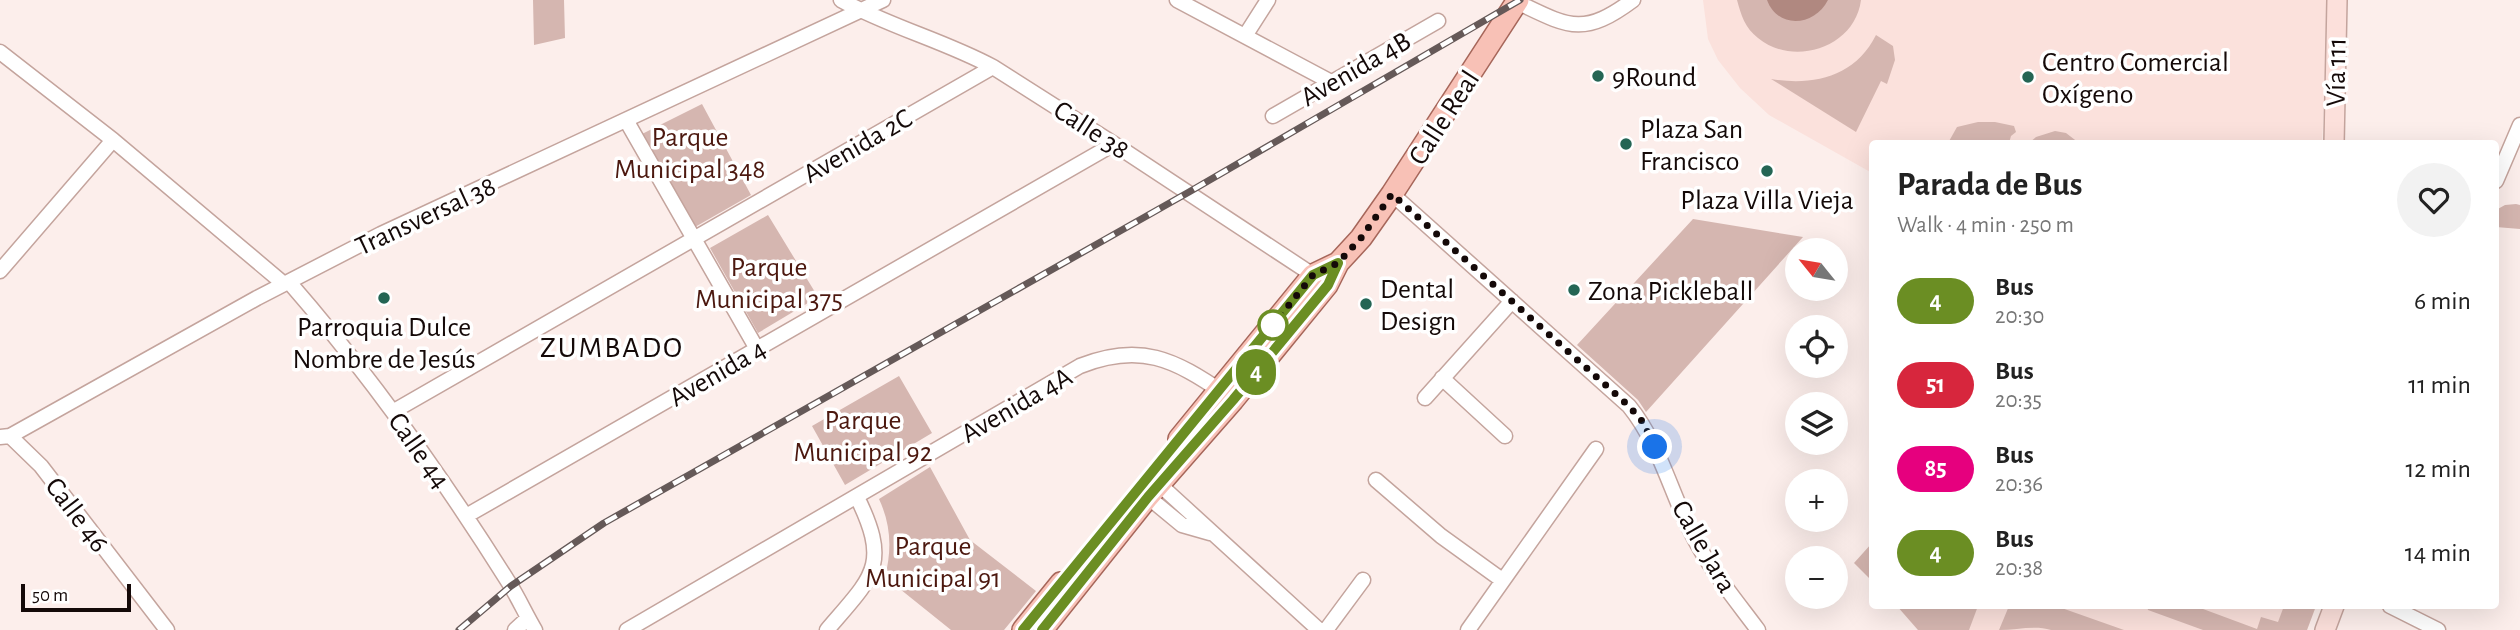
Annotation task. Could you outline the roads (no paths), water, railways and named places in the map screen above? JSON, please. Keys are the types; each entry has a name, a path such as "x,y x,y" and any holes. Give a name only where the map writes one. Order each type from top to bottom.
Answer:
{"main road":[{"name":"Vía 111","path":"2334,140 2337,0"},
{"name":"Calle Real","path":"1042,630 1226,395 1320,280 1361,238 1518,1"},
{"name":"Calle Real","path":"1023,630 1141,484 1226,395"},
{"path":"2325,630 2333,609"}],"street":[{"name":"Calle 38","path":"841,0 993,67 1320,280"},
{"name":"Transversal 38","path":"5,436 381,234 883,0"},
{"path":"1177,0 1331,82"},
{"path":"1245,36 1268,0"},
{"path":"1518,1 1549,17 1578,26 1600,21 1633,0"},
{"name":"Avenida 4B","path":"1273,116 1438,20"},
{"name":"Calle 44","path":"0,52 113,140 286,283 337,338 394,411 466,516 511,586 531,624"},
{"name":"Avenida 2C","path":"394,411 993,67"},
{"path":"626,120 757,349"},
{"path":"2499,174 2520,125"},
{"path":"0,271 113,140"},
{"name":"Avenida 4","path":"466,516 1114,144"},
{"name":"Calle Jara","path":"1392,194 1629,406 1642,421 1691,533 1758,630"},
{"path":"1425,398 1512,301"},
{"name":"Avenida 4A","path":"627,630 1080,366 1099,358 1134,353 1148,355 1195,374 1226,395"},
{"path":"1441,378 1505,436"},
{"name":"Calle 46","path":"5,436 41,466 167,630"},
{"path":"1468,630 1596,449"},
{"path":"1376,480 1441,536 1502,580"},
{"path":"1153,491 1182,525 1215,534 1320,630"},
{"path":"828,630 861,590 873,566 875,541 857,497"},
{"path":"1326,630 1363,580"},
{"path":"2396,609 2438,630"},
{"path":"515,630 531,624"}],"railway":[{"path":"459,630 511,586 604,523 1189,192 1520,0"}],"place":[{"name":"9Round","path":"1598,76"},
{"name":"Centro Comercial Oxígeno","path":"2028,77"},
{"name":"Plaza San Francisco","path":"1626,144"},
{"name":"Plaza Villa Vieja","path":"1767,171"},
{"name":"Zona Pickleball","path":"1574,290"},
{"name":"Parroquia Dulce Nombre de Jesús","path":"384,298"},
{"name":"Dental Design","path":"1366,304"}],"district":[{"name":"ZUMBADO","path":"612,347"}],"park label":[{"name":"Parque Municipal 348","path":"690,152"},
{"name":"Parque Municipal 375","path":"769,282"},
{"name":"Parque Municipal 92","path":"863,435"},
{"name":"Parque Municipal 91","path":"933,561"}]}
